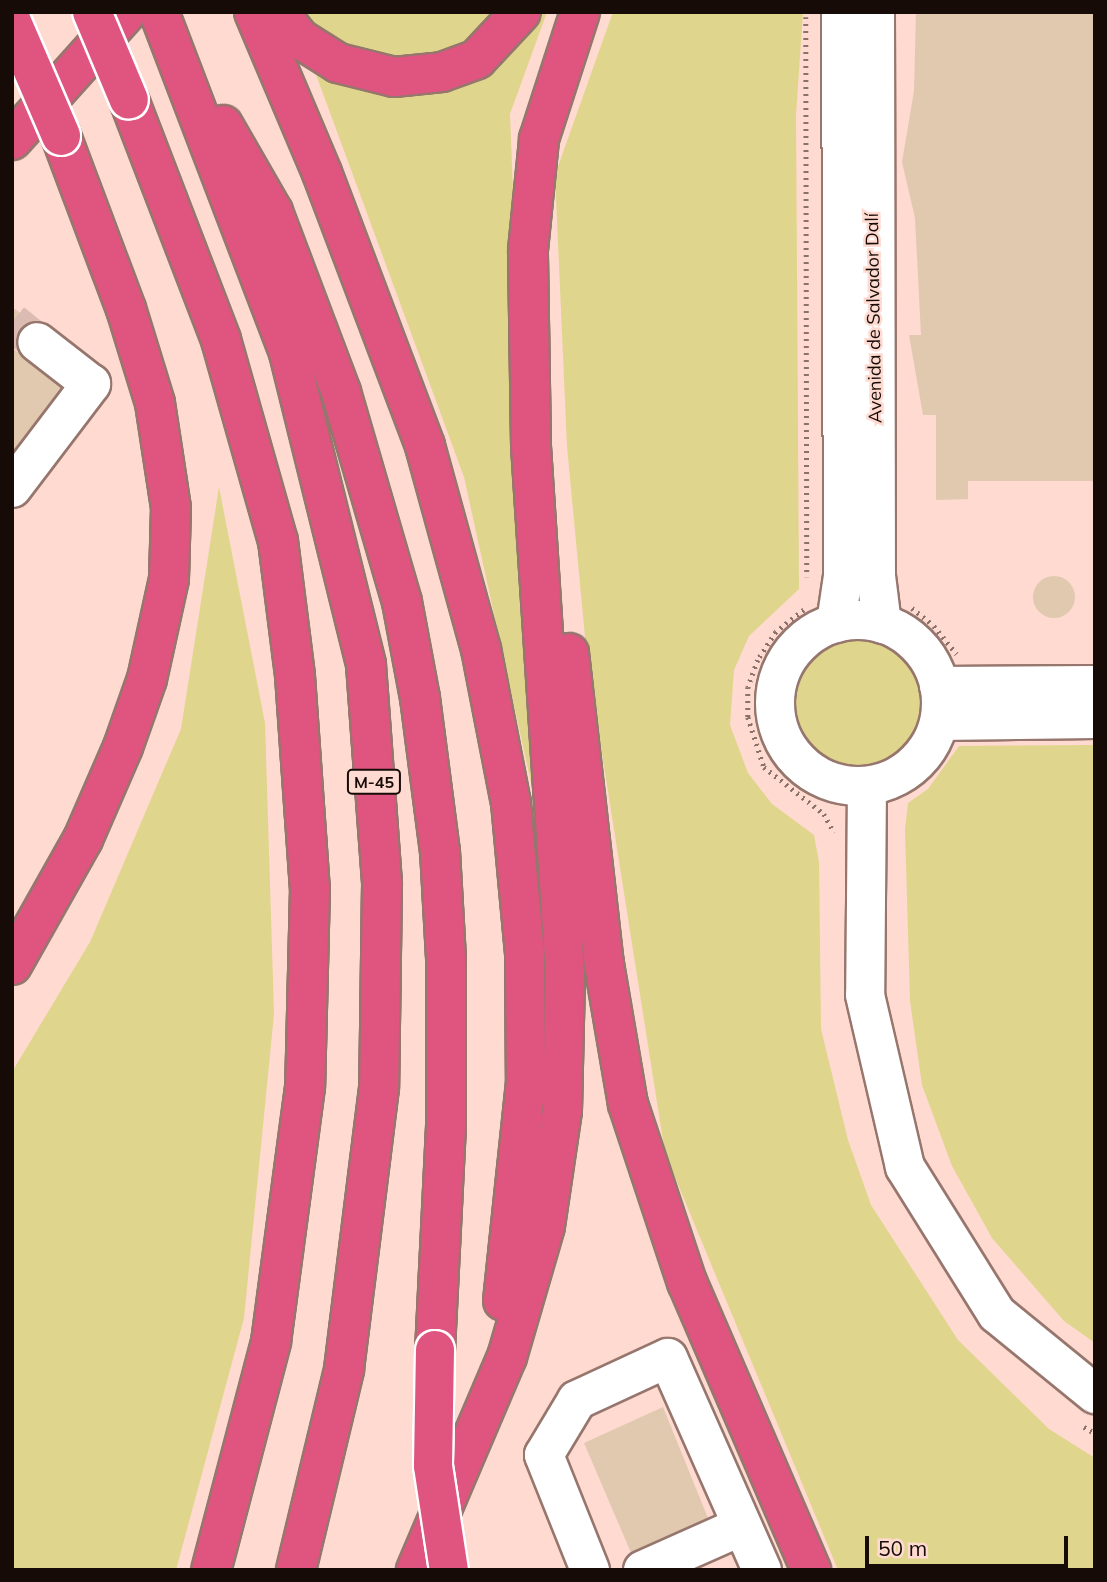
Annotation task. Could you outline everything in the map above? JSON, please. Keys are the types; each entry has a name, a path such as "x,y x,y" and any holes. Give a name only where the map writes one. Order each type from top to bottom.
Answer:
{"highway":[{"path":"12,965 71,861 119,759 147,679 169,579 171,508 155,403 126,309 61,136 12,21 18,12"},
{"path":"92,12 129,100 221,340 278,541 295,676 310,888 305,1087 271,1342 211,1570"},
{"path":"254,12 322,173 425,446 481,649 511,803 525,953 523,1108 508,1280 451,1496"},
{"path":"278,12 300,38 338,63 394,77 442,72 477,59 521,12"},
{"path":"416,1570 451,1496 507,1357 536,1262 552,1191 562,1111 565,975 532,460 528,250 534,166 554,82 580,12"},
{"path":"12,141 150,15 273,212 355,434 402,602 428,747 444,904 446,1126 435,1350 433,1466 449,1570"},
{"name":"M-45","path":"150,15 289,353 366,665 382,884 379,1088 344,1370 296,1570"},
{"path":"531,359 618,1061 654,1191 811,1570"}],"street":[{"name":"Avenida de Salvador Dalí","path":"836,623 843,576 841,12"},
{"name":"Avenida de Salvador Dalí","path":"875,12 876,576 892,613"},
{"path":"12,488 91,384 37,342"},
{"path":"946,688 929,747 910,768 867,786 835,783 806,768 792,753 778,724 776,692 786,662 807,637 836,623 892,613 946,688 1095,719"},
{"path":"946,688 1095,685"},
{"path":"867,786 865,995 905,1167 997,1314 1095,1394"},
{"path":"590,1570 544,1455 577,1400 668,1358 762,1570"},
{"path":"762,1454 794,1570"},
{"path":"643,1570 742,1526"}],"path":[{"path":"806,12 807,577"},
{"path":"892,613 934,626 946,688"}],"shaded area":[{"path":"293,12 547,12 510,114 537,810 464,477"},
{"path":"613,12 803,12 796,115 799,589 749,636 734,670 730,725 748,773 772,804 814,835 819,862 821,1029 848,1140 871,1205 958,1340 1049,1429 1095,1458 1095,1570 838,1570 665,1153 587,658 567,446 555,175"},
{"path":"219,487 265,723 274,1014 244,1318 176,1570 12,1570 12,1072 90,942 181,729"},
{"path":"858,640 883,645 904,659 918,680 923,705 918,730 904,751 883,765 858,770 833,765 812,751 798,730 793,705 798,680 812,659 833,645"},
{"path":"1095,745 1095,1343 1064,1321 992,1238 952,1166 922,1085 910,1001 905,829 908,803 928,789 959,746"}],"building":[{"path":"916,12 1095,12 1095,481 968,481 968,499 936,500 936,415 923,415 909,335 921,335 915,218 902,162 914,91"},
{"path":"12,307 45,331 29,353 12,340"},
{"path":"12,348 69,390 12,466"},
{"path":"1054,576 1069,582 1075,597 1069,612 1054,618 1039,612 1033,597 1039,582"},
{"path":"663,1407 712,1528 635,1562 584,1443"}],"tunnel":[{"path":"12,322 37,342"}]}
